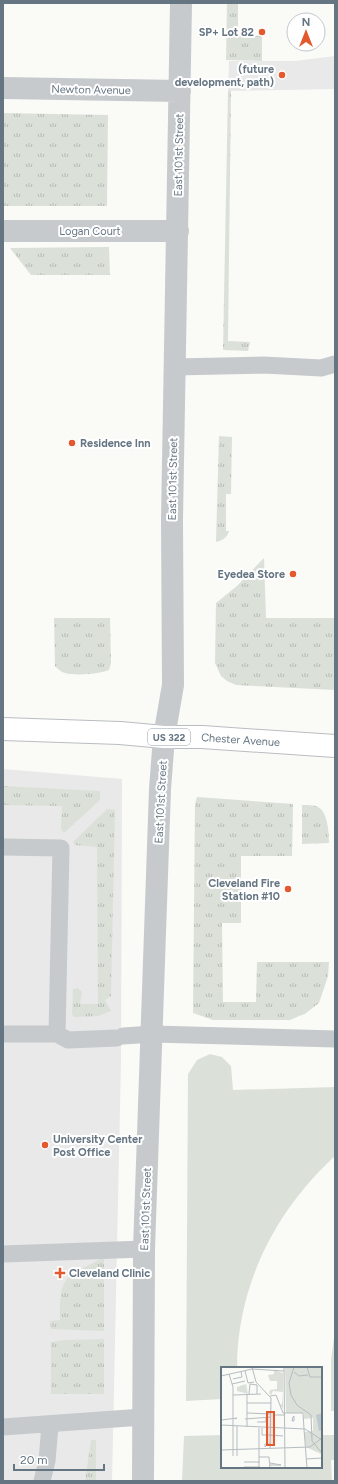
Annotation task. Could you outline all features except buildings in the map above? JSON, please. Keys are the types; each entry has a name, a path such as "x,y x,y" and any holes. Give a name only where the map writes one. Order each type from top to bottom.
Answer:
{"main road":[{"name":"Chester Avenue","path":"3,729 120,733 164,737 202,737 335,746"}],"street":[{"name":"East 101st Street","path":"143,1481 144,1249 153,1034 160,789 164,737 173,684 172,520 181,3"},
{"name":"Newton Avenue","path":"3,88 180,91"},
{"name":"Logan Court","path":"3,231 178,231"}],"lane":[{"path":"175,367 264,365 321,368 335,364"},
{"path":"3,847 62,848 57,1034"},
{"path":"3,1034 57,1034 68,1040 153,1034 335,1039"},
{"path":"3,1254 144,1249"},
{"path":"3,1427 50,1425 143,1417"},
{"path":"42,1481 48,1455 50,1425"}],"shaded area":[{"name":"(future development, path)","path":"335,56 335,89 228,91 229,61 295,61"},
{"path":"3,769 122,779 121,1060 112,1481 3,1481"}],"green space":[{"path":"227,3 238,3 238,35 262,36 262,61 226,60"},
{"path":"228,91 231,91 228,341 250,342 248,351 223,350"},
{"path":"3,113 108,115 107,206 3,206"},
{"path":"109,247 110,275 31,275 10,248"},
{"path":"219,436 232,437 231,494 226,494 226,531 229,531 224,538 216,542"},
{"path":"264,558 266,618 335,618 335,690 236,685 227,681 221,676 215,663 216,603 237,586"},
{"path":"54,618 110,618 111,663 109,670 94,673 69,674 64,673 57,668 55,666"},
{"path":"3,786 100,791 100,800 64,833 61,829 62,806 3,805"},
{"path":"197,797 293,804 292,856 241,856 241,923 222,923 223,1002 256,1002 257,962 329,962 328,976 319,1003 306,1013 290,1020 213,1020 193,1013 195,804"},
{"path":"302,805 318,807 324,813 329,834 329,843 302,844"},
{"path":"107,809 115,810 111,996 105,1000 111,1011 98,1016 74,1017 72,1014 73,989 78,988 82,992 80,1004 98,1004 97,847 75,845 73,842"},
{"path":"210,1054 222,1057 231,1066 233,1090 335,1087 335,1156 294,1201 264,1252 252,1279 244,1308 239,1338 237,1367 221,1367 221,1399 186,1401 188,1074 197,1060"},
{"path":"104,1257 104,1331 51,1329 50,1321 60,1320 61,1293 68,1278"},
{"path":"335,1331 335,1411 331,1411 331,1359"},
{"path":"104,1339 104,1394 51,1394 51,1342 65,1340"},
{"path":"221,1435 221,1468 322,1468 322,1435 335,1435 335,1460 331,1460 332,1481 182,1481 184,1436"},
{"path":"91,1440 96,1440 96,1481 85,1481"}],"place":[{"name":"SP+ Lot 82","path":"262,32"},
{"name":"(future development, path)","path":"282,75"},
{"name":"Residence Inn","path":"72,443"},
{"name":"Eyedea Store","path":"293,574"},
{"name":"Cleveland Fire Station #10","path":"288,889"},
{"name":"University Center Post Office","path":"45,1145"},
{"name":"Cleveland Clinic","path":"60,1273"}]}
